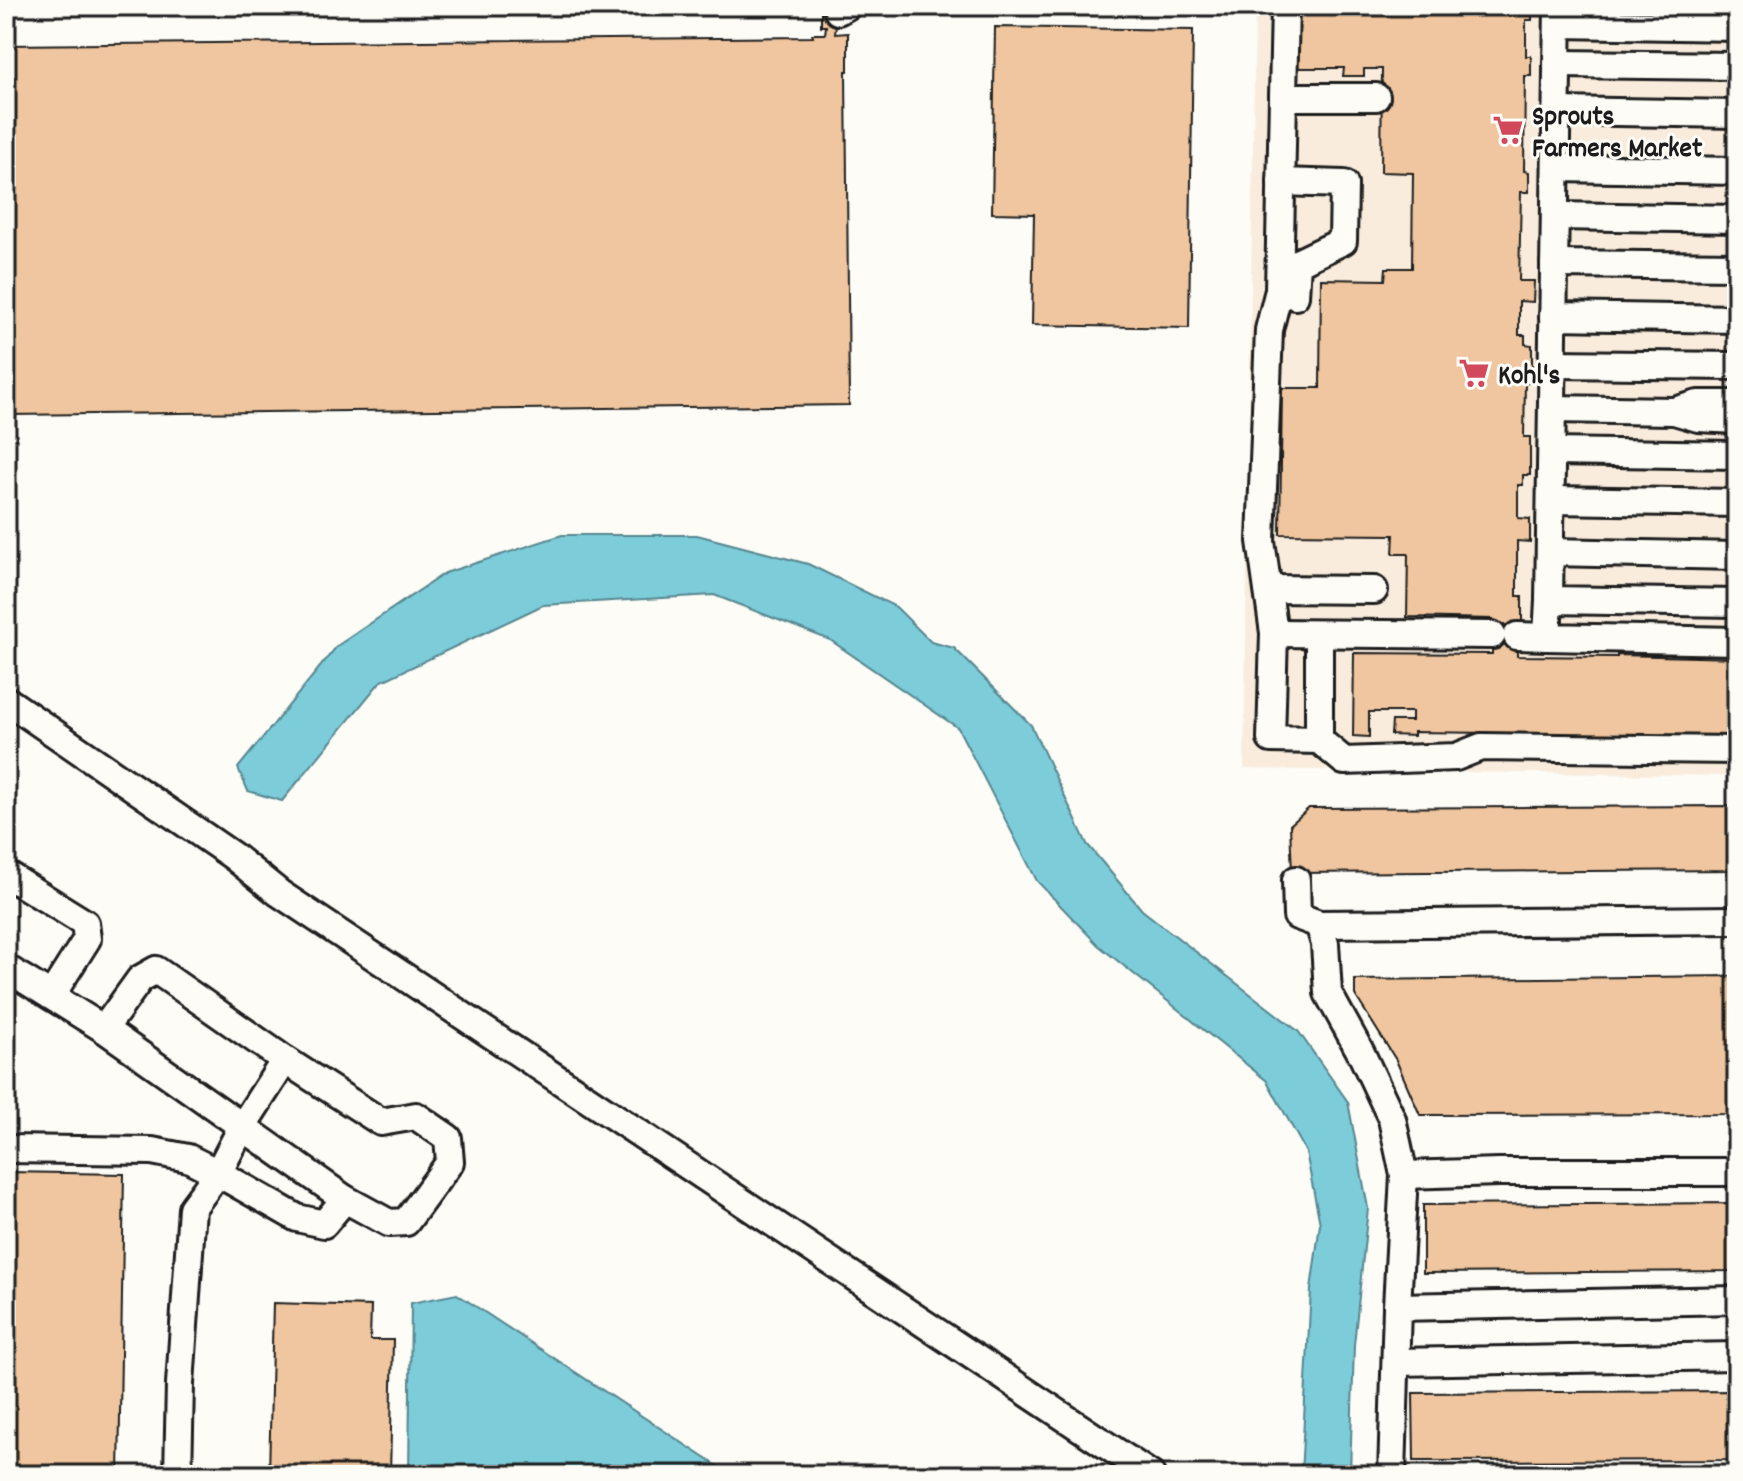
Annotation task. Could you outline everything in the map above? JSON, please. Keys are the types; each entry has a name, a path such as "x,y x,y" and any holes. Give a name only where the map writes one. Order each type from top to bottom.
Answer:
{"lane":[{"path":"1285,6 1279,290 1269,330 1261,541 1274,633 1271,739 1319,740 1344,761 1456,757 1481,747 1737,750"},
{"path":"1547,637 1558,15 1732,20"},
{"path":"1557,64 1737,66"},
{"path":"1283,97 1376,97"},
{"path":"1556,111 1737,114"},
{"path":"1556,168 1737,171"},
{"path":"1269,330 1294,301 1297,263 1343,241 1344,184 1281,182"},
{"path":"1555,216 1737,219"},
{"path":"1554,264 1737,266"},
{"path":"1553,316 1737,319"},
{"path":"1552,364 1737,366"},
{"path":"1674,411 1698,404 1737,404"},
{"path":"1552,409 1674,411 1698,418 1737,420"},
{"path":"1552,452 1737,455"},
{"path":"1551,500 1737,503"},
{"path":"1550,552 1737,556"},
{"path":"1269,589 1373,581 1374,635"},
{"path":"1549,600 1737,603"},
{"path":"1274,633 1737,641"},
{"path":"1319,634 1319,740"},
{"path":"6,700 220,847 279,893 1151,1475"},
{"path":"6,874 85,923 87,939 51,996"},
{"path":"1296,880 1297,916 1319,924 1737,920"},
{"path":"1319,924 1325,944 1328,993 1392,1119 1404,1175 1392,1475"},
{"path":"6,968 104,1029 345,1199 389,1223 406,1222 450,1162 448,1138 416,1116 381,1122 156,970 140,979 104,1029"},
{"path":"178,1475 180,1384 192,1208 218,1173 242,1127 285,1060"},
{"path":"6,1149 152,1151 188,1158 297,1218 324,1224 345,1199"},
{"path":"1404,1175 1737,1172"},
{"path":"1397,1307 1737,1300"},
{"path":"1396,1362 1737,1356"}],"shaded area":[{"path":"1255,6 1737,6 1737,776 1244,769"}],"water":[{"path":"562,535 697,535 808,564 896,607 931,642 954,648 1031,725 1087,844 1142,910 1298,1031 1348,1102 1368,1208 1354,1345 1350,1475 1301,1475 1311,1289 1320,1224 1306,1152 1267,1081 1098,945 1037,881 958,728 830,640 714,595 543,605 380,682 282,801 248,791 238,768 337,646 445,573"},
{"path":"457,1294 731,1475 409,1475 411,1303"}],"building":[{"path":"821,6 838,6 835,34 848,33 849,405 9,415 6,45 813,37 812,34 825,34 826,26 821,26"},
{"path":"1299,6 1532,6 1532,20 1526,20 1526,56 1531,56 1531,76 1525,76 1524,171 1529,172 1529,192 1521,192 1519,281 1534,281 1533,302 1519,301 1519,335 1525,335 1525,344 1532,345 1532,383 1525,383 1524,437 1530,437 1530,475 1523,475 1523,485 1518,485 1518,518 1530,519 1530,542 1517,541 1517,596 1522,596 1522,625 1492,625 1492,619 1407,617 1408,554 1393,554 1394,535 1280,534 1282,388 1320,388 1321,279 1385,280 1386,268 1412,268 1413,173 1381,172 1382,69 1364,69 1364,76 1343,76 1344,68 1298,68"},
{"path":"1675,6 1701,6 1701,23 1675,22"},
{"path":"995,27 1193,30 1189,328 1032,325 1034,214 992,213"},
{"path":"1492,625 1517,625 1517,656 1737,658 1737,733 1735,736 1414,732 1414,736 1391,735 1392,721 1412,721 1412,712 1369,712 1369,737 1353,736 1354,653 1492,654"},
{"path":"1737,806 1737,870 1292,873 1290,825 1309,808"},
{"path":"1737,976 1737,1114 1420,1115 1396,1060 1355,995 1355,980"},
{"path":"7,1172 124,1174 119,1475 6,1475"},
{"path":"1737,1203 1737,1271 1423,1273 1423,1205"},
{"path":"273,1303 371,1306 370,1340 393,1340 390,1475 269,1475"},
{"path":"1737,1391 1737,1460 1414,1461 1413,1393"}],"place":[{"name":"Sprouts Farmers Market","path":"1508,130"},
{"name":"Kohl's","path":"1474,373"}]}
